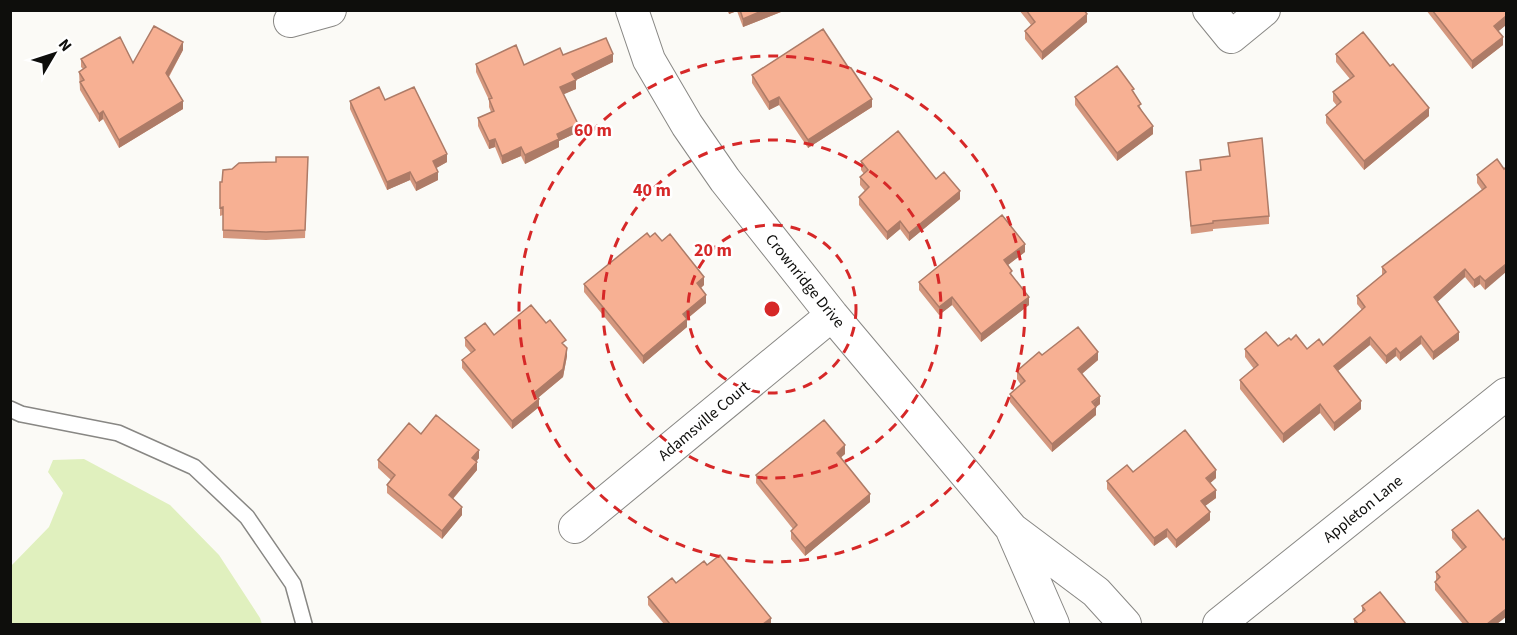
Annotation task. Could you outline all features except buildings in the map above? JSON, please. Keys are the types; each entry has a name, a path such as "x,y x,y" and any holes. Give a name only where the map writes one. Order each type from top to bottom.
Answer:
{"street":[{"path":"290,21 330,10"},
{"name":"Crownridge Drive","path":"632,10 649,60 687,125 724,180 832,315 1012,529 1096,592 1125,624"},
{"path":"1209,10 1231,37 1264,10"},
{"name":"Adamsville Court","path":"575,527 832,315"},
{"name":"Appleton Lane","path":"1219,624 1506,394"},
{"name":"Crownridge Drive","path":"1012,529 1053,624"}],"lane":[{"path":"10,409 21,414 118,433 194,467 247,517 293,584 304,624"}],"green space":[{"path":"84,459 170,505 219,555 262,624 11,624 11,566 49,527 63,493 48,472 53,460"}]}
